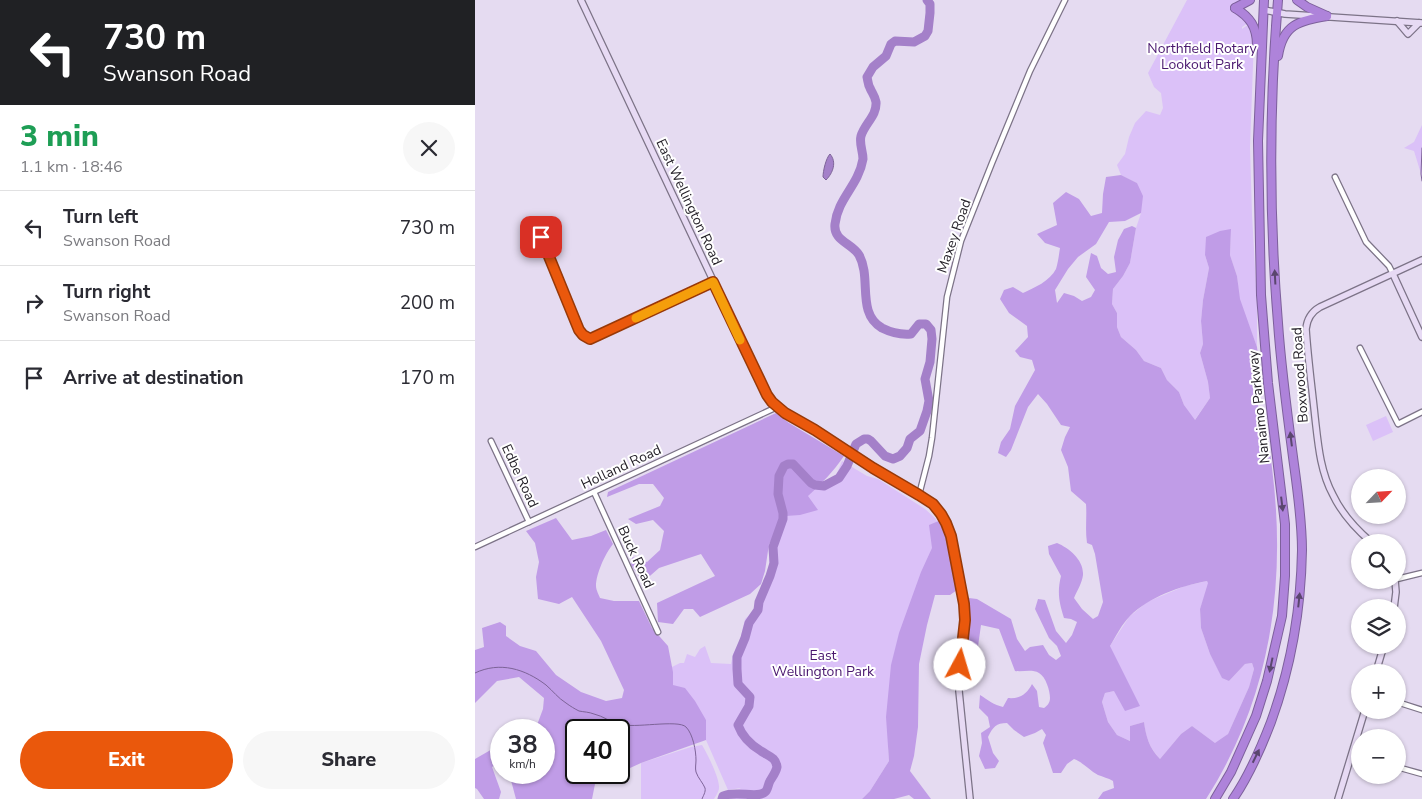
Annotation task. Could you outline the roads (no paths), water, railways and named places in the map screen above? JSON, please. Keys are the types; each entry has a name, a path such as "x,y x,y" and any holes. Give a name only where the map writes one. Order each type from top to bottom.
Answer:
{"highway":[{"path":"1250,0 1235,8 1252,22 1257,37 1254,153 1257,176"},
{"name":"Nanaimo Parkway","path":"1215,799 1231,772 1256,716 1267,681 1282,616 1285,576 1285,524 1268,383 1261,295 1257,176 1258,112 1264,0"},
{"name":"Nanaimo Parkway","path":"1233,799 1241,788 1263,741 1280,697 1292,649 1299,600 1302,548 1299,505 1282,368 1274,260 1271,186 1278,0"},
{"path":"1297,0 1327,16"},
{"path":"1271,186 1275,163 1277,85 1281,43 1295,24 1303,20 1327,16"}],"street":[{"name":"East Wellington Road","path":"581,0 767,395 777,407 919,495 937,509 948,527 964,604 965,620 959,691 970,799"},
{"name":"Maxey Road","path":"919,495 932,438 947,296 961,241 1027,79 1065,0"},
{"path":"1264,10 1277,13 1421,23"},
{"path":"1397,21 1408,34 1421,23"},
{"path":"1335,177 1366,242 1389,266 1422,337"},
{"path":"539,230 579,330 590,339 713,282"},
{"name":"Boxwood Road","path":"1363,534 1345,516 1332,494 1325,475 1317,437 1306,329 1309,317 1317,309 1422,260"},
{"path":"1360,348 1398,424 1422,412"},
{"name":"Holland Road","path":"475,547 777,407"},
{"name":"Edbe Road","path":"491,441 529,522"},
{"name":"Buck Road","path":"594,492 658,632"},
{"path":"1406,577 1422,573"},
{"path":"1406,705 1422,710"},
{"path":"1338,799 1351,759"},
{"path":"1406,770 1422,774"}],"waterway":[{"path":"722,799 723,796 728,794 762,794 767,790 777,767 773,759 747,740 738,725 749,706 750,697 738,684 737,657 749,623 758,610 759,602 774,563 773,547 783,519 778,494 779,476 784,466 793,464 811,483 824,486 839,478 847,466 856,444 864,439 871,441 885,456 893,459 900,456 907,448 910,439 920,431 927,411 929,401 925,379 930,362 931,330 926,324 919,324 911,334 900,334 882,328 874,322 869,314 867,304 863,264 856,251 840,238 835,230 836,217 841,205 861,168 863,159 860,142 861,136 876,107 876,100 867,77 873,67 886,56 891,44 895,41 914,42 925,36 928,31 930,13 930,4 927,0"},
{"path":"1422,148 1422,181"},
{"path":"475,673 484,669 512,668 538,679 563,701 579,711 597,715 619,724 674,724 686,727 691,734 695,747 696,772 705,788 702,799"}],"park label":[{"name":"Northfield Rotary Lookout Park","path":"1202,56"},
{"name":"East Wellington Park","path":"823,664"}]}
